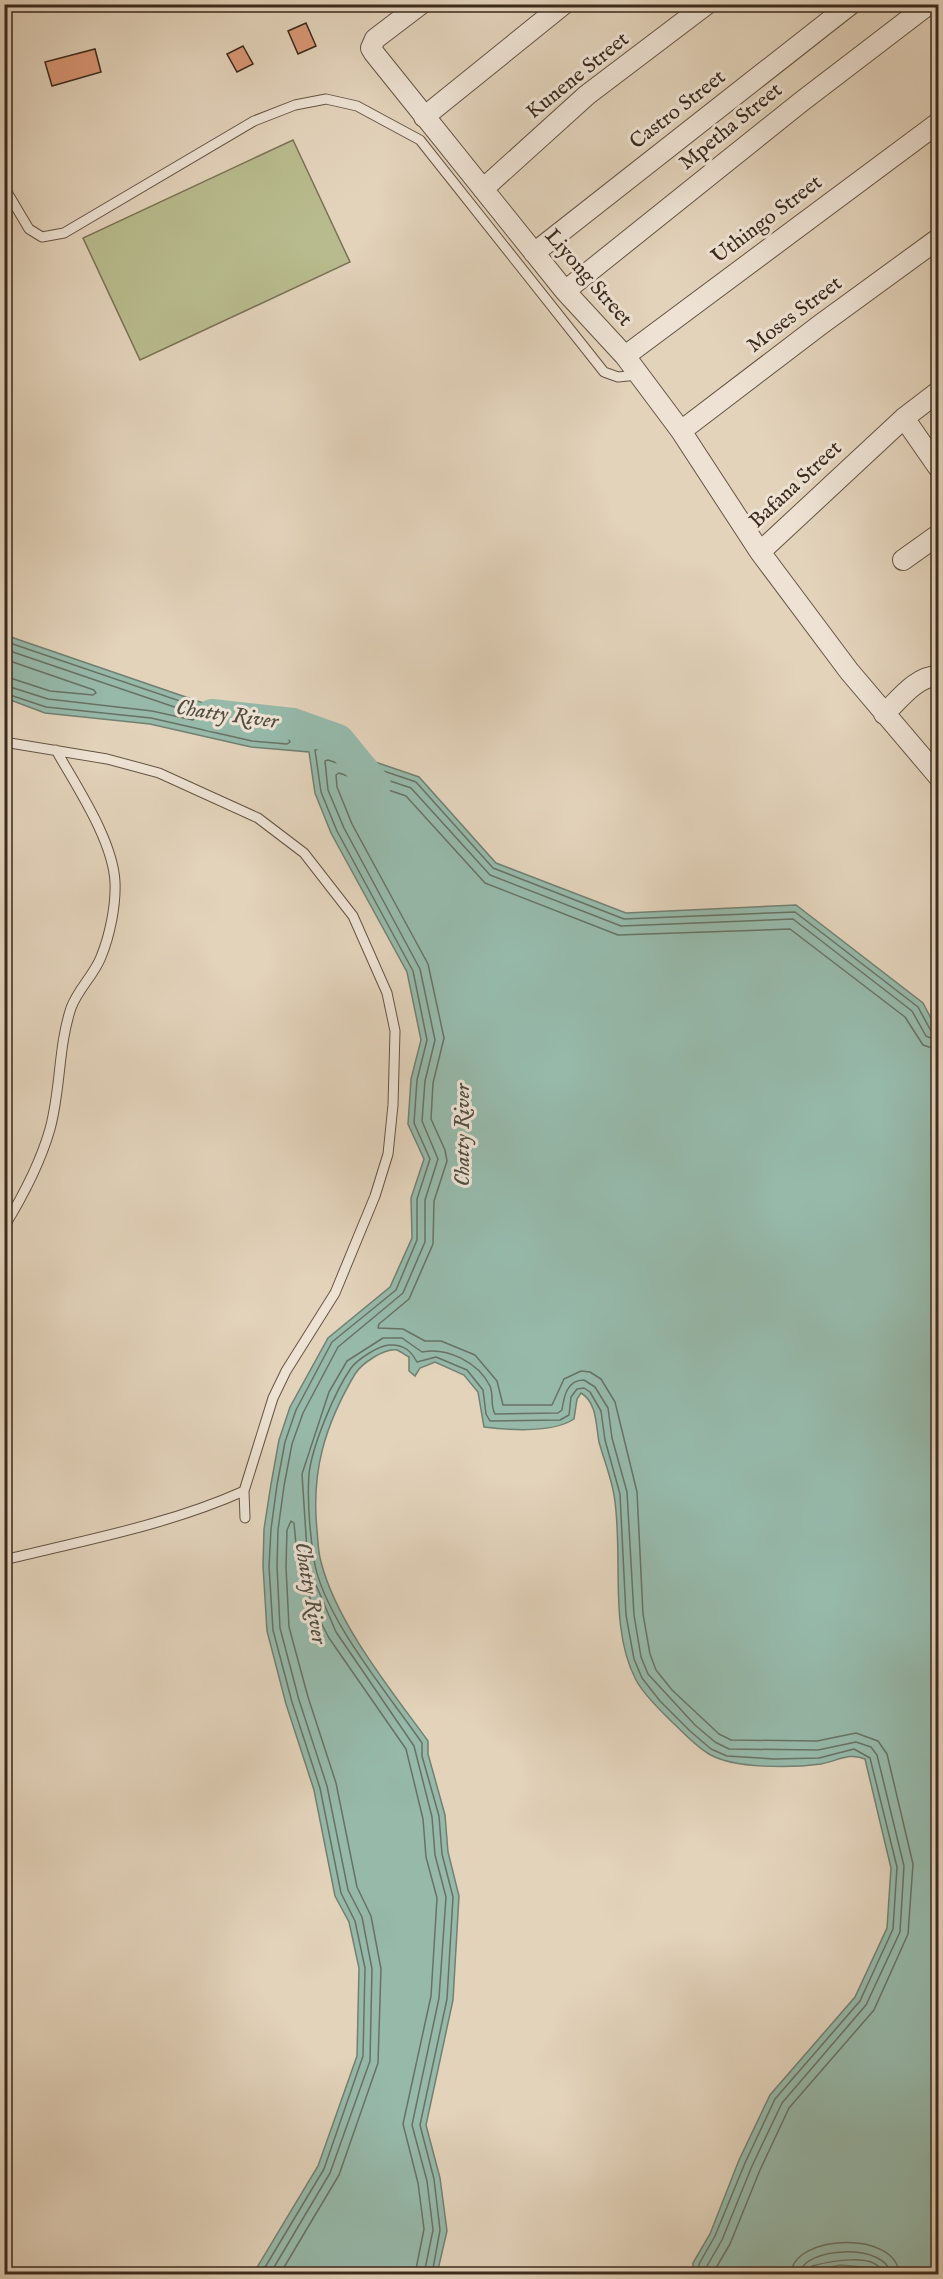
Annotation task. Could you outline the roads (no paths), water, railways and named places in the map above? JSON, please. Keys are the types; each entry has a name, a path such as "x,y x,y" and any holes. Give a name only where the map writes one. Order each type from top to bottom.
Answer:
{"street":[{"name":"Liyong Street","path":"421,4 372,43 374,53 565,291 625,356 681,431 760,552"},
{"path":"424,117 564,4"},
{"name":"Kunene Street","path":"483,189 587,95 707,4"},
{"name":"Castro Street","path":"534,253 851,4"},
{"name":"Mpetha Street","path":"565,291 801,102 929,4"},
{"name":"Uthingo Street","path":"625,356 939,123"},
{"name":"Moses Street","path":"681,431 820,325 939,239"},
{"name":"Bafana Street","path":"939,392 904,418 760,552 884,714 939,776"},
{"path":"904,418 939,467"},
{"path":"903,560 939,535"},
{"path":"884,714 923,679 939,676"}],"lane":[{"path":"4,187 29,229 42,237 64,233 254,122 295,105 326,99 357,106 420,140 604,372 618,376 639,375"},
{"path":"4,742 56,750 159,773 258,818 304,853 346,907 387,993 395,1031 393,1105 388,1154 335,1293 286,1371 273,1398 244,1491 245,1518"},
{"path":"4,1227 30,1183 50,1128 63,1040 72,1007 86,978 101,959 112,913 115,881 109,853 56,750"},
{"path":"4,1560 166,1520 244,1491"}],"water":[{"path":"5,635 419,777 496,863 626,913 796,905 923,1003 938,1032 938,2274 879,2274 872,2268 840,2265 803,2274 693,2274 693,2263 710,2234 739,2160 770,2095 855,1997 887,1928 891,1868 865,1759 854,1756 821,1764 748,1765 720,1759 694,1743 643,1691 627,1659 619,1613 617,1517 614,1495 590,1402 581,1393 577,1399 574,1419 555,1427 518,1429 484,1427 478,1392 464,1375 435,1362 420,1368 415,1376 409,1371 409,1357 397,1350 392,1350 380,1354 362,1366 345,1393 322,1449 318,1468 316,1508 319,1554 339,1609 367,1656 428,1741 428,1754 445,1815 448,1852 459,1896 453,2000 426,2125 440,2178 447,2231 437,2274 253,2274 318,2166 357,2056 359,1968 349,1922 335,1896 314,1790 286,1704 267,1631 263,1566 264,1529 279,1440 290,1407 328,1338 390,1287 412,1238 411,1198 424,1159 408,1124 411,1079 421,1040 407,972 331,833 315,793 309,752 251,747 150,724 45,713 5,698"}],"waterway":[{"name":"Chatty River","path":"212,715 293,724 338,740 375,785"}]}
